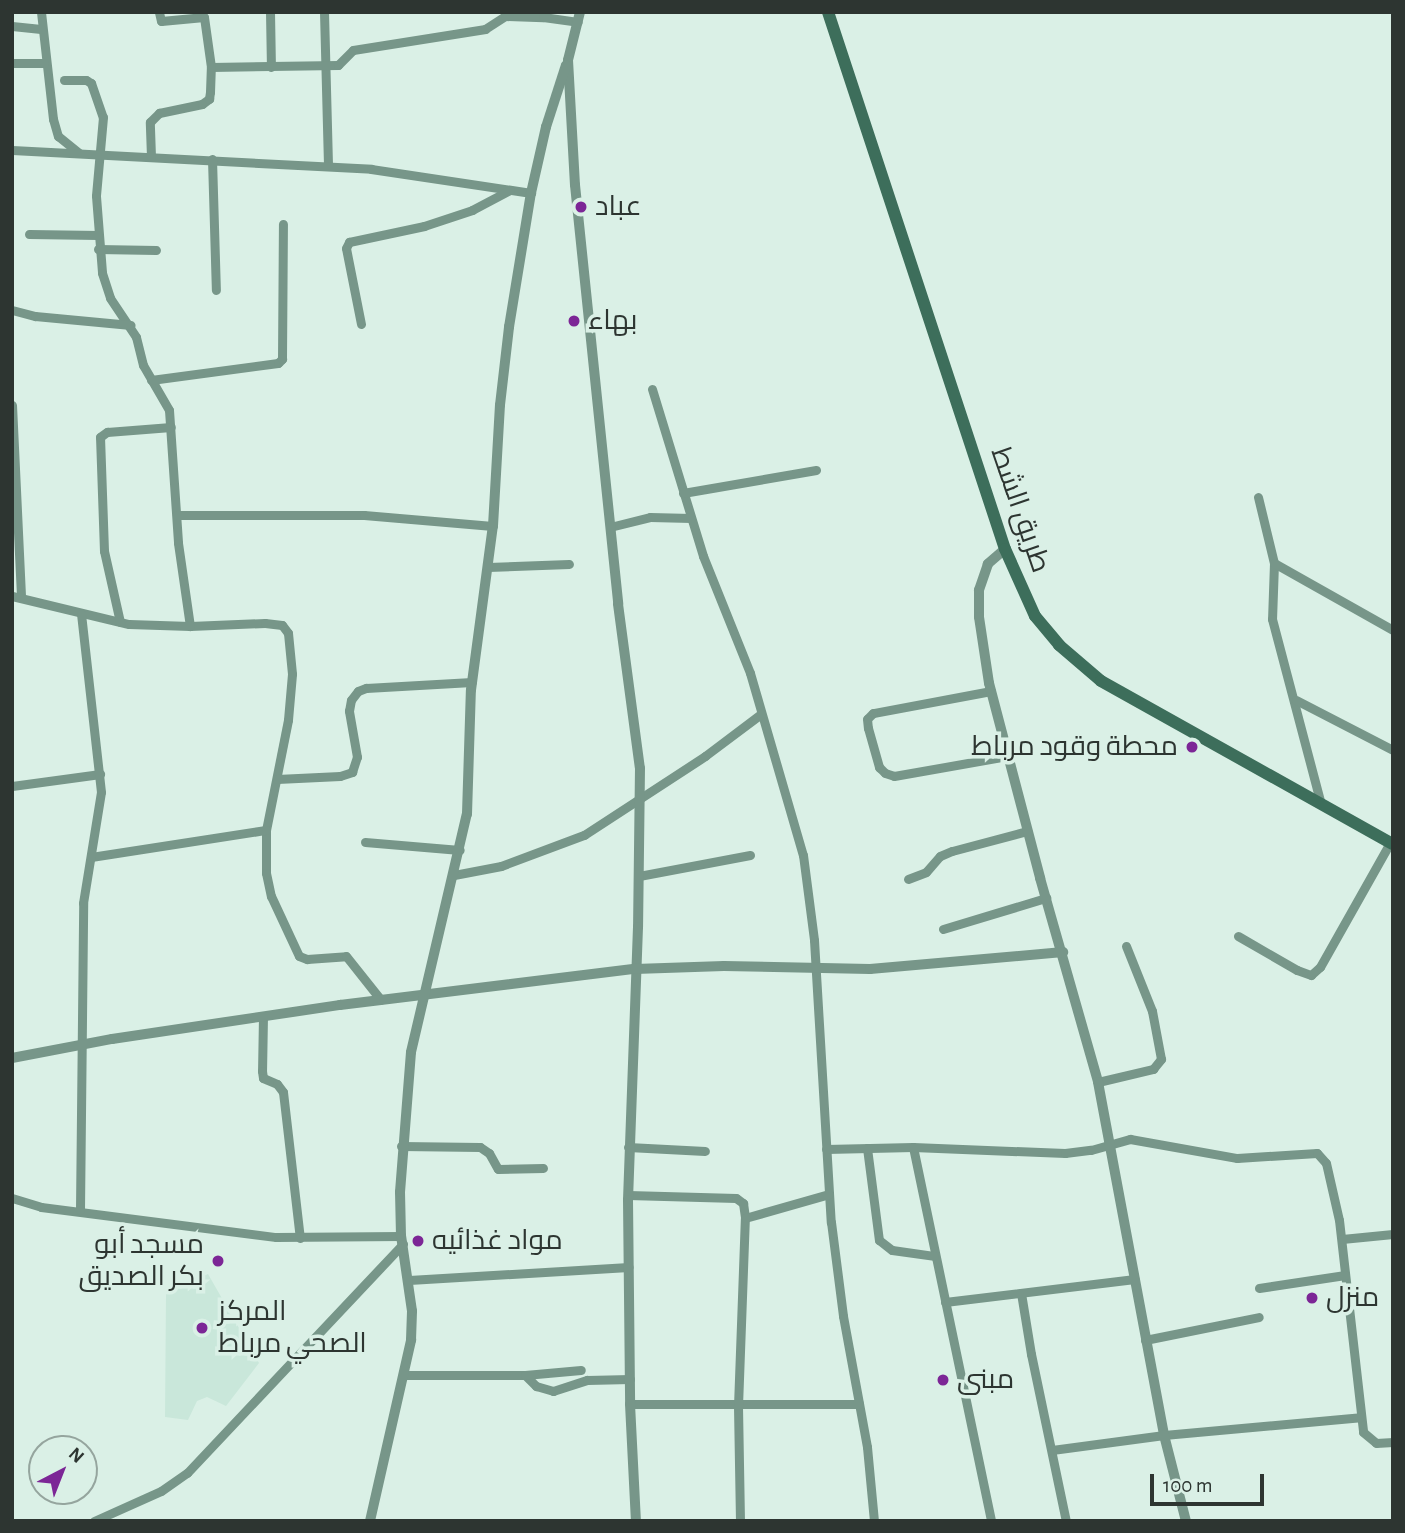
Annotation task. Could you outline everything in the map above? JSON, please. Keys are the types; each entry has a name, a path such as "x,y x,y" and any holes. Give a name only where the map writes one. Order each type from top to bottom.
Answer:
{"main road":[{"name":"طريق الشط","path":"828,12 1005,549 1035,616 1085,669 1113,688 1392,844"}],"street":[{"path":"40,12 44,62 58,136 70,149 83,155"},
{"path":"151,157 150,122 159,113 202,104 209,99 211,67 204,15 161,21 159,12"},
{"path":"270,12 271,67"},
{"path":"324,12 328,165"},
{"path":"211,67 338,65 353,50 485,29 505,16 579,17 549,117 531,193 500,405 493,526 472,682 467,814 411,1052 401,1146 402,1240 409,1280 411,1340 370,1521"},
{"path":"12,26 41,29"},
{"path":"568,60 577,203 610,527 637,739 640,796 628,1147 630,1405 636,1521"},
{"path":"12,63 44,62"},
{"path":"64,80 86,80 95,88 103,117 99,156 98,249 110,298 131,325 151,380 169,410 177,515 190,626"},
{"path":"12,149 99,156 328,165 412,174 531,193"},
{"path":"212,159 216,290"},
{"path":"361,324 345,248 349,242 424,226 472,210 510,190"},
{"path":"151,380 278,363 282,359 283,224"},
{"path":"29,234 98,235"},
{"path":"98,249 156,250"},
{"path":"12,310 34,316 131,325"},
{"path":"652,388 712,581 750,673 803,855 815,968 828,1194 843,1316 867,1447 874,1521"},
{"path":"12,405 16,452 13,492 17,597 120,622 190,626 265,623 282,625 288,633 292,674 288,720 266,830 266,873 271,896 294,950 307,959 346,956 381,1000"},
{"path":"120,622 104,551 100,437 107,432 171,427"},
{"path":"683,493 816,470"},
{"path":"1258,497 1274,563 1272,619 1296,700 1320,802"},
{"path":"177,515 364,515 493,526"},
{"path":"610,527 650,517 691,519"},
{"path":"1005,549 988,564 979,590 979,617 991,691 1027,831 1098,1082 1164,1435 1186,1521"},
{"path":"1274,563 1393,630"},
{"path":"488,567 569,564"},
{"path":"80,614 100,774 98,823 83,904 80,1210"},
{"path":"277,779 340,776 352,772 357,757 349,711 351,700 358,691 366,688 472,682"},
{"path":"991,691 873,713 867,719 868,728 879,766 885,774 894,776 1007,756"},
{"path":"1296,700 1393,750"},
{"path":"454,875 501,866 575,839 705,756 761,714"},
{"path":"12,786 100,774"},
{"path":"91,857 266,830"},
{"path":"908,879 926,872 940,856 952,851 1027,831"},
{"path":"365,842 460,850"},
{"path":"1238,936 1297,970 1311,975 1320,967 1392,844"},
{"path":"639,877 750,855"},
{"path":"943,929 1046,898"},
{"path":"1098,1082 1153,1069 1161,1059 1152,1011 1126,946"},
{"path":"12,1058 263,1016 635,969 724,965 815,968 932,965 1063,952"},
{"path":"263,1016 263,1078 277,1084 283,1092 300,1238"},
{"path":"826,1149 913,1147 1065,1153 1145,1139 1237,1158 1317,1153 1326,1163 1342,1239 1363,1432 1370,1440 1382,1444 1393,1442"},
{"path":"401,1146 480,1147 489,1153 498,1169 543,1168"},
{"path":"628,1147 705,1151"},
{"path":"913,1147 991,1521"},
{"path":"867,1148 879,1240 892,1250 934,1256"},
{"path":"745,1218 828,1194"},
{"path":"628,1195 736,1198 743,1203 745,1218 738,1406 740,1521"},
{"path":"12,1198 41,1207 300,1238 402,1240"},
{"path":"1342,1239 1393,1234"},
{"path":"94,1521 161,1491 187,1473 402,1240"},
{"path":"409,1280 629,1267"},
{"path":"1259,1288 1345,1275"},
{"path":"945,1302 1135,1279"},
{"path":"1021,1293 1066,1521"},
{"path":"1145,1339 1259,1317"},
{"path":"403,1375 525,1375 581,1370"},
{"path":"525,1375 536,1386 553,1391 587,1380 630,1379"},
{"path":"630,1405 859,1404"},
{"path":"1052,1450 1164,1435 1360,1417"}],"shaded area":[{"name":"المركز الصحي مرباط","path":"208,1274 259,1363 226,1406 207,1397 197,1401 188,1420 165,1417 166,1294"}],"place":[{"name":"عباد","path":"581,207"},
{"name":"بهاء","path":"574,321"},
{"name":"محطة وقود مرباط","path":"1192,747"},
{"name":"مواد غذائيه","path":"418,1241"},
{"name":"مسجد أبو بكر الصديق","path":"218,1261"},
{"name":"منزل","path":"1312,1298"},
{"name":"المركز الصحي مرباط","path":"202,1328"},
{"name":"مبنى","path":"943,1380"}]}
